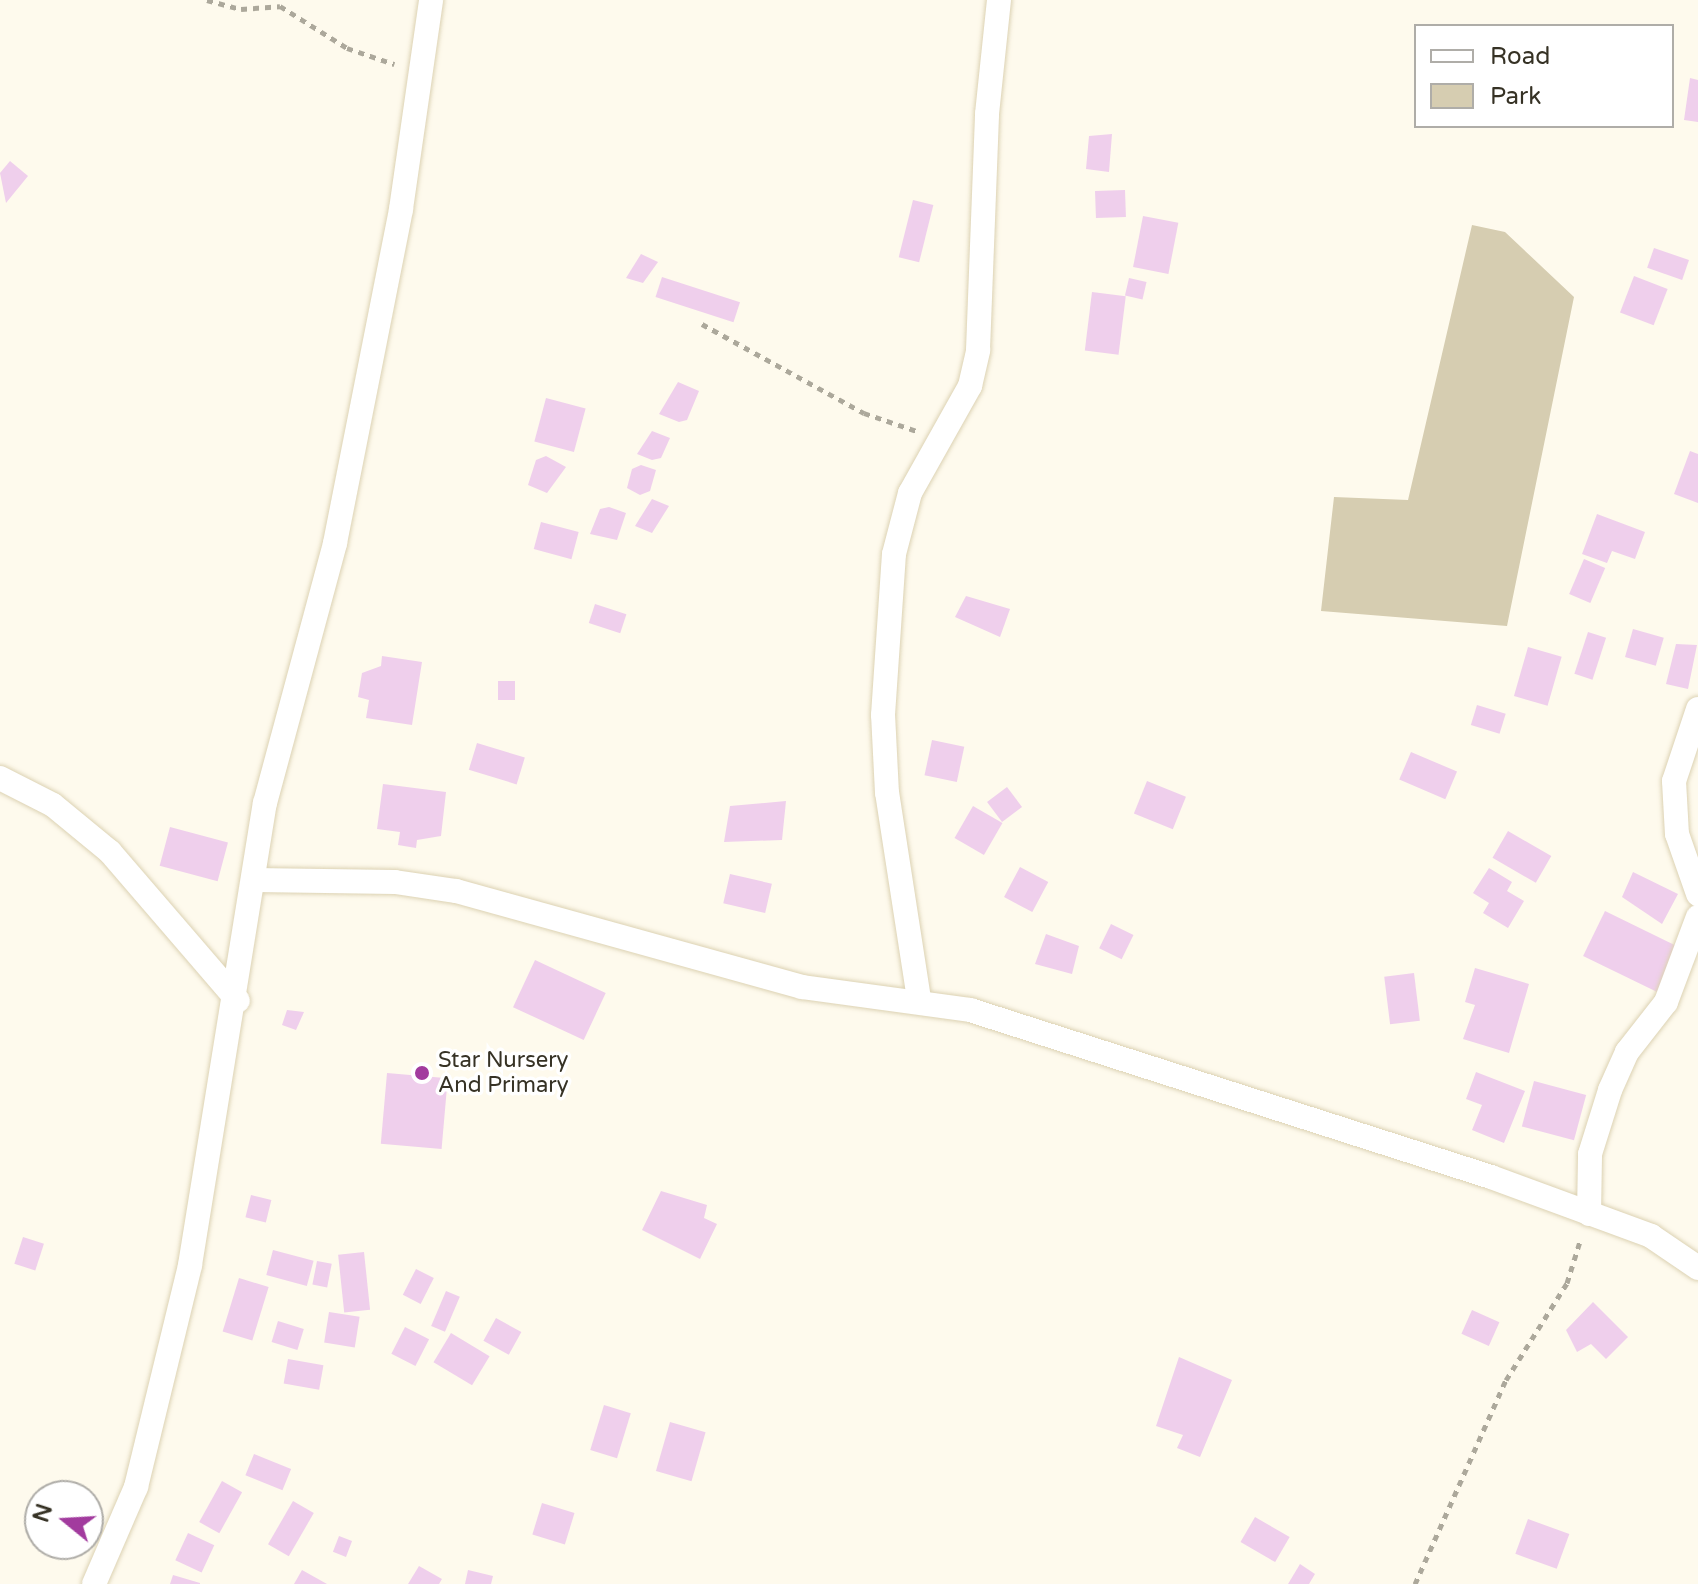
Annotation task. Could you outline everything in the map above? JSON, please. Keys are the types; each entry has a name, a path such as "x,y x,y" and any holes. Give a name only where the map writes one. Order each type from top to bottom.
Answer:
{"street":[{"path":"94,1584 156,1422 238,1001 265,803 335,543 401,209 418,69 431,0"},
{"path":"919,999 883,715 896,540 910,493 970,386 978,350 987,114 999,0"},
{"path":"1698,709 1680,756 1674,804 1698,894"},
{"path":"0,778 53,805 110,852 238,1001"},
{"path":"254,880 395,882 456,891 802,987 919,999 1029,1028 1651,1236 1698,1268"},
{"path":"1589,1214 1590,1154 1610,1090 1627,1052 1666,1002 1698,917"}],"path":[{"path":"207,0 241,9 280,6 347,48 418,69"},
{"path":"702,324 864,413 940,439"},
{"path":"1415,1584 1506,1380 1567,1283 1589,1214"}],"green space":[{"path":"1472,225 1505,232 1574,297 1507,626 1321,611 1334,497 1408,500"}],"building":[{"path":"1690,78 1698,80 1698,122 1684,120"},
{"path":"1112,134 1109,172 1086,169 1089,136"},
{"path":"10,161 28,176 6,203 0,173"},
{"path":"1125,190 1126,217 1096,218 1095,191"},
{"path":"913,200 933,205 919,262 899,257"},
{"path":"1143,216 1178,223 1168,274 1133,267"},
{"path":"1654,248 1689,260 1682,280 1647,268"},
{"path":"641,254 658,262 643,283 626,278"},
{"path":"1634,276 1668,289 1654,325 1620,312"},
{"path":"662,277 740,302 733,322 656,297"},
{"path":"1129,278 1147,282 1142,300 1125,296"},
{"path":"1092,292 1126,296 1119,355 1085,351"},
{"path":"678,382 699,391 687,420 679,422 659,414"},
{"path":"546,398 586,409 574,452 534,441"},
{"path":"652,431 670,438 661,458 652,460 637,454"},
{"path":"1690,451 1698,454 1698,503 1674,494"},
{"path":"546,456 566,467 547,493 528,485 536,460"},
{"path":"641,465 656,470 650,491 640,495 627,488 632,469"},
{"path":"652,499 669,506 652,533 635,526"},
{"path":"609,507 626,513 617,540 590,534 600,509"},
{"path":"1597,514 1645,532 1635,559 1612,551 1607,563 1582,554"},
{"path":"541,522 579,532 571,559 534,549"},
{"path":"1584,559 1605,568 1590,603 1569,594"},
{"path":"966,596 1010,609 1000,637 955,617"},
{"path":"595,604 626,614 620,633 589,623"},
{"path":"1633,629 1664,638 1656,666 1625,657"},
{"path":"1588,632 1606,638 1592,680 1574,674"},
{"path":"1676,644 1697,645 1688,689 1666,684"},
{"path":"1528,647 1562,657 1548,706 1514,696"},
{"path":"382,656 422,662 412,725 366,718 369,700 358,697 362,673 381,666"},
{"path":"498,681 515,681 515,700 498,700"},
{"path":"1477,705 1506,714 1500,734 1471,725"},
{"path":"932,740 964,747 957,782 925,775"},
{"path":"477,743 525,758 517,784 469,770"},
{"path":"1411,752 1457,772 1445,799 1399,780"},
{"path":"1147,781 1186,797 1173,829 1134,813"},
{"path":"383,784 446,792 441,836 417,840 416,848 398,845 400,832 377,829"},
{"path":"1007,787 1022,807 1002,822 987,802"},
{"path":"786,801 782,840 724,842 730,806"},
{"path":"973,806 1002,823 984,855 954,838"},
{"path":"170,827 228,843 218,881 160,866"},
{"path":"1508,831 1551,856 1536,883 1492,858"},
{"path":"1020,867 1048,882 1032,912 1004,897"},
{"path":"1489,868 1512,882 1507,891 1524,901 1508,928 1483,913 1489,903 1473,893"},
{"path":"1633,872 1678,894 1662,924 1622,897"},
{"path":"730,874 772,884 765,913 723,903"},
{"path":"1605,911 1683,949 1661,994 1583,956"},
{"path":"1111,924 1133,935 1122,959 1099,948"},
{"path":"1046,934 1079,946 1072,974 1035,964"},
{"path":"535,960 606,993 584,1040 513,1007"},
{"path":"1475,968 1529,984 1509,1053 1463,1039 1475,1005 1465,1002"},
{"path":"1414,973 1420,1021 1390,1024 1384,977"},
{"path":"287,1010 304,1012 296,1030 282,1025"},
{"path":"1476,1072 1525,1091 1504,1143 1472,1130 1482,1105 1466,1099"},
{"path":"387,1073 448,1078 442,1149 381,1144"},
{"path":"1534,1081 1586,1095 1574,1140 1522,1126"},
{"path":"661,1191 707,1205 704,1218 717,1224 700,1259 642,1230"},
{"path":"251,1195 271,1200 266,1222 245,1217"},
{"path":"23,1237 44,1244 35,1270 14,1264"},
{"path":"273,1250 314,1261 307,1286 266,1275"},
{"path":"364,1252 370,1310 344,1312 338,1255"},
{"path":"317,1261 332,1264 327,1287 312,1285"},
{"path":"416,1269 434,1278 421,1304 403,1295"},
{"path":"239,1278 269,1287 252,1341 223,1332"},
{"path":"446,1291 460,1297 445,1332 431,1326"},
{"path":"1593,1302 1628,1337 1606,1359 1591,1344 1577,1352 1566,1330"},
{"path":"1472,1310 1499,1322 1489,1346 1461,1334"},
{"path":"329,1312 360,1317 355,1347 324,1343"},
{"path":"496,1318 521,1332 509,1355 483,1341"},
{"path":"278,1321 304,1329 297,1350 272,1342"},
{"path":"405,1327 429,1339 415,1366 391,1354"},
{"path":"451,1333 490,1356 472,1385 433,1362"},
{"path":"1179,1357 1232,1380 1200,1457 1177,1448 1183,1435 1156,1426"},
{"path":"288,1359 323,1365 319,1390 284,1384"},
{"path":"604,1405 631,1413 617,1458 590,1450"},
{"path":"670,1422 706,1432 692,1481 656,1471"},
{"path":"254,1454 291,1469 282,1490 245,1475"},
{"path":"222,1481 242,1492 219,1533 199,1522"},
{"path":"293,1501 314,1513 289,1556 268,1544"},
{"path":"542,1503 575,1513 565,1544 532,1535"},
{"path":"1255,1517 1290,1537 1275,1562 1240,1542"},
{"path":"1528,1519 1569,1534 1557,1569 1515,1554"},
{"path":"188,1533 214,1545 202,1572 175,1560"},
{"path":"339,1536 352,1541 346,1557 333,1552"},
{"path":"1300,1564 1315,1574 1309,1584 1288,1584"},
{"path":"419,1566 442,1579 439,1584 408,1584"},
{"path":"302,1570 327,1584 294,1584"},
{"path":"468,1570 493,1576 491,1584 465,1584"},
{"path":"173,1575 200,1583 200,1584 170,1584"}],"place":[{"name":"Star Nursery And Primary","path":"422,1073"}]}
